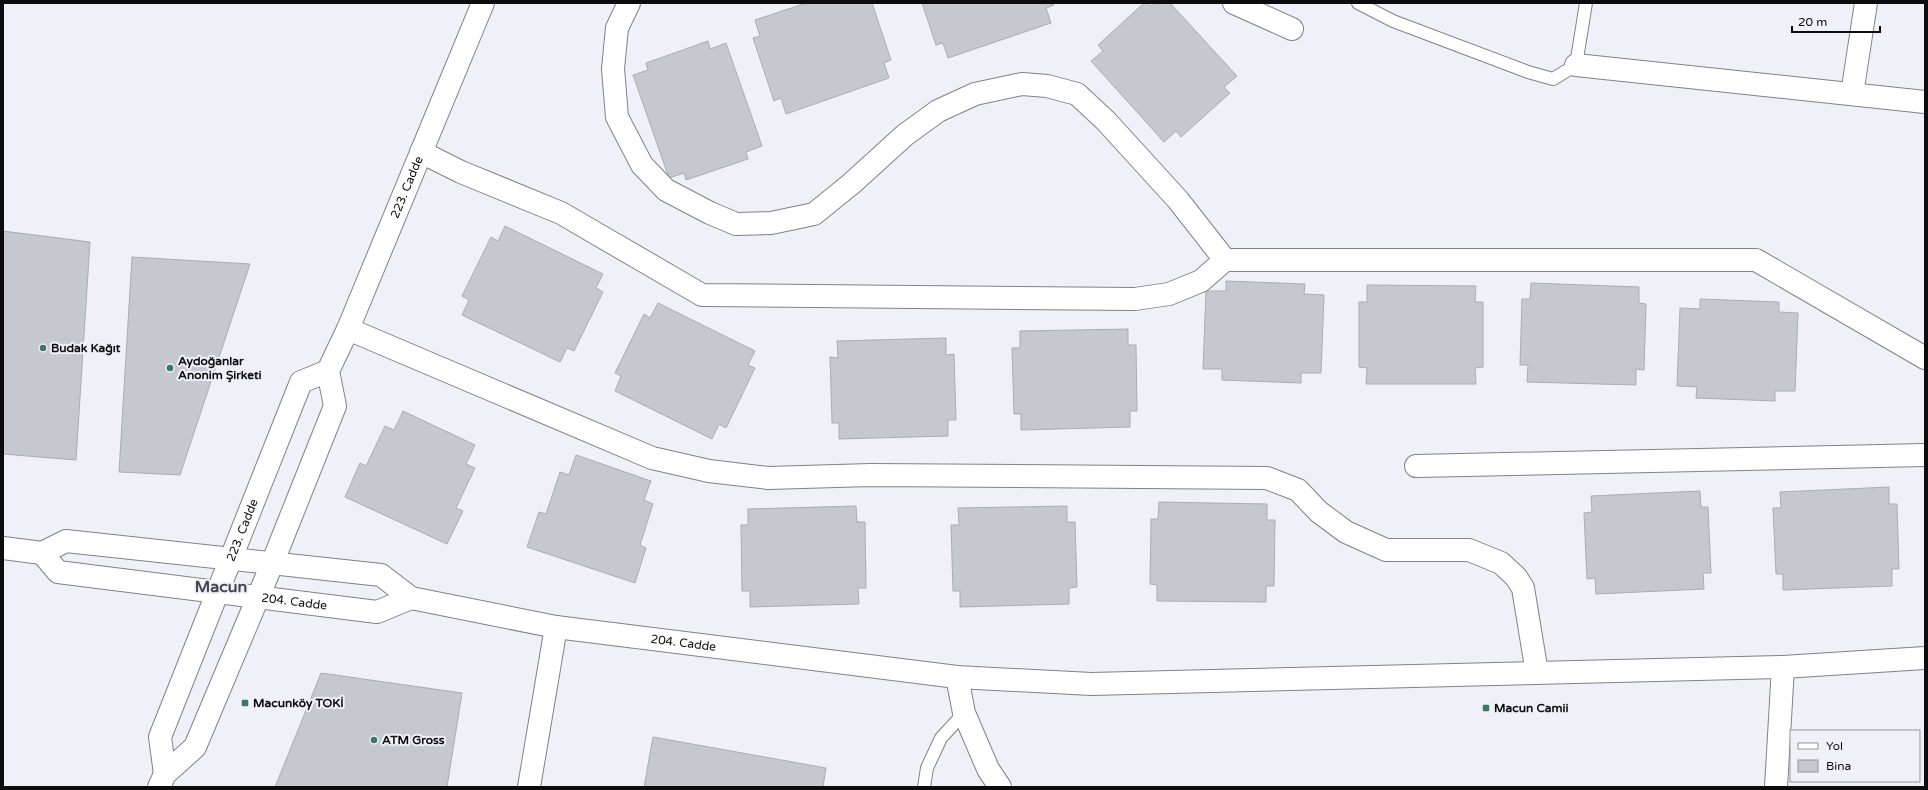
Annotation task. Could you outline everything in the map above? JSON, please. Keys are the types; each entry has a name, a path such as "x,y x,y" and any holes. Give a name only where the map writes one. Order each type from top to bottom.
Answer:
{"street":[{"name":"223. Cadde","path":"162,780 195,747 272,564 335,406 328,371 348,329 483,3"},
{"path":"629,3 617,28 612,69 617,117 642,165 666,190 710,213 736,224 771,223 814,214 851,184 905,135 938,111 975,94 1022,84 1047,86 1077,94 1106,121 1178,200 1225,260"},
{"path":"1234,3 1292,30"},
{"path":"1852,94 1866,3"},
{"path":"1576,65 1925,102"},
{"path":"421,152 468,174 561,213 702,295 1135,298 1169,294 1201,281 1225,260 1756,260 1925,358"},
{"path":"348,329 652,458 709,471 768,478 871,475 1268,478 1298,490 1319,512 1346,532 1386,550 1469,550 1501,563 1516,577 1523,588 1537,673"},
{"name":"223. Cadde","path":"162,780 160,737 301,382 328,371"},
{"path":"1416,466 1925,455"},
{"name":"204. Cadde","path":"411,598 377,612 58,572 42,553 66,541 381,575 411,598 556,627 958,677 1091,684 1783,667 1925,658"},
{"path":"3,548 42,553"},
{"path":"529,787 556,627"},
{"path":"1776,787 1783,667"},
{"path":"958,677 964,713 988,769 1000,787"}],"lane":[{"path":"1358,3 1393,21 1528,72 1553,79 1576,65 1586,3"},
{"path":"924,787 928,768 941,738 964,713"}],"building":[{"path":"806,3 872,3 891,60 884,63 889,78 786,114 781,98 774,101 753,38 760,36 755,20"},
{"path":"922,3 1053,3 1054,5 1046,8 1051,23 948,58 943,43 936,45"},
{"path":"1144,3 1148,3 1151,6 1155,3 1170,3 1237,76 1224,87 1230,93 1181,137 1176,131 1164,142 1091,61 1103,51 1098,45"},
{"path":"708,41 710,49 726,43 762,146 746,152 748,159 686,180 684,173 669,178 633,75 648,70 646,63"},
{"path":"505,226 603,274 596,288 603,292 574,351 567,348 560,362 462,315 469,300 462,296 491,237 498,241"},
{"name":"Budak Kağıt","path":"3,231 90,242 76,460 3,454"},
{"name":"Aydoğanlar Anonim Şirketi","path":"132,257 250,264 180,475 119,472"},
{"path":"1226,281 1305,284 1304,294 1324,295 1321,373 1301,373 1301,383 1222,380 1222,369 1203,369 1206,291 1226,291"},
{"path":"1531,283 1639,287 1639,303 1646,304 1644,370 1636,369 1636,385 1527,382 1528,365 1520,365 1522,299 1530,299"},
{"path":"1367,285 1476,286 1475,302 1483,302 1483,367 1475,368 1476,384 1366,384 1367,368 1359,367 1359,302 1367,302"},
{"path":"1700,299 1779,302 1779,312 1798,313 1795,391 1775,391 1775,401 1696,398 1697,387 1677,386 1680,308 1700,309"},
{"path":"658,303 755,351 748,365 755,368 726,428 719,424 712,439 615,391 621,376 615,373 644,314 650,318"},
{"path":"1128,329 1128,345 1136,345 1137,411 1130,411 1130,427 1021,430 1021,414 1014,414 1012,348 1020,348 1020,331"},
{"path":"946,338 946,355 954,354 956,420 948,420 948,436 839,439 839,423 832,423 830,357 838,358 837,341"},
{"path":"403,411 475,445 466,464 475,468 456,508 463,511 447,544 345,497 360,463 366,466 385,426 394,430"},
{"path":"576,455 651,481 644,500 653,504 640,545 646,548 635,583 527,547 539,512 546,514 560,472 569,475"},
{"path":"1889,487 1889,504 1897,504 1899,569 1892,569 1892,586 1783,590 1783,574 1776,574 1773,508 1781,508 1780,492"},
{"path":"1700,491 1701,507 1708,507 1711,573 1703,573 1704,589 1596,594 1595,578 1587,579 1584,513 1592,512 1591,496"},
{"path":"1159,502 1267,504 1267,520 1275,520 1274,586 1266,586 1266,602 1157,601 1157,585 1150,584 1151,519 1158,519"},
{"path":"856,506 857,522 865,522 866,588 858,588 859,604 750,607 750,591 742,591 741,525 748,525 748,509"},
{"path":"1067,506 1067,522 1075,522 1077,587 1069,588 1069,604 960,607 960,591 953,591 951,525 959,525 958,508"},
{"name":"ATM Gross","path":"321,673 462,693 447,787 275,787"},
{"path":"653,737 826,768 823,787 644,787"}],"place":[{"name":"Budak Kağıt","path":"43,348"},
{"name":"Aydoğanlar Anonim Şirketi","path":"170,368"},
{"name":"Macunköy TOKİ","path":"245,703"},
{"name":"Macun Camii","path":"1486,708"},
{"name":"ATM Gross","path":"374,740"}],"district":[{"name":"Macun","path":"221,586"}]}
